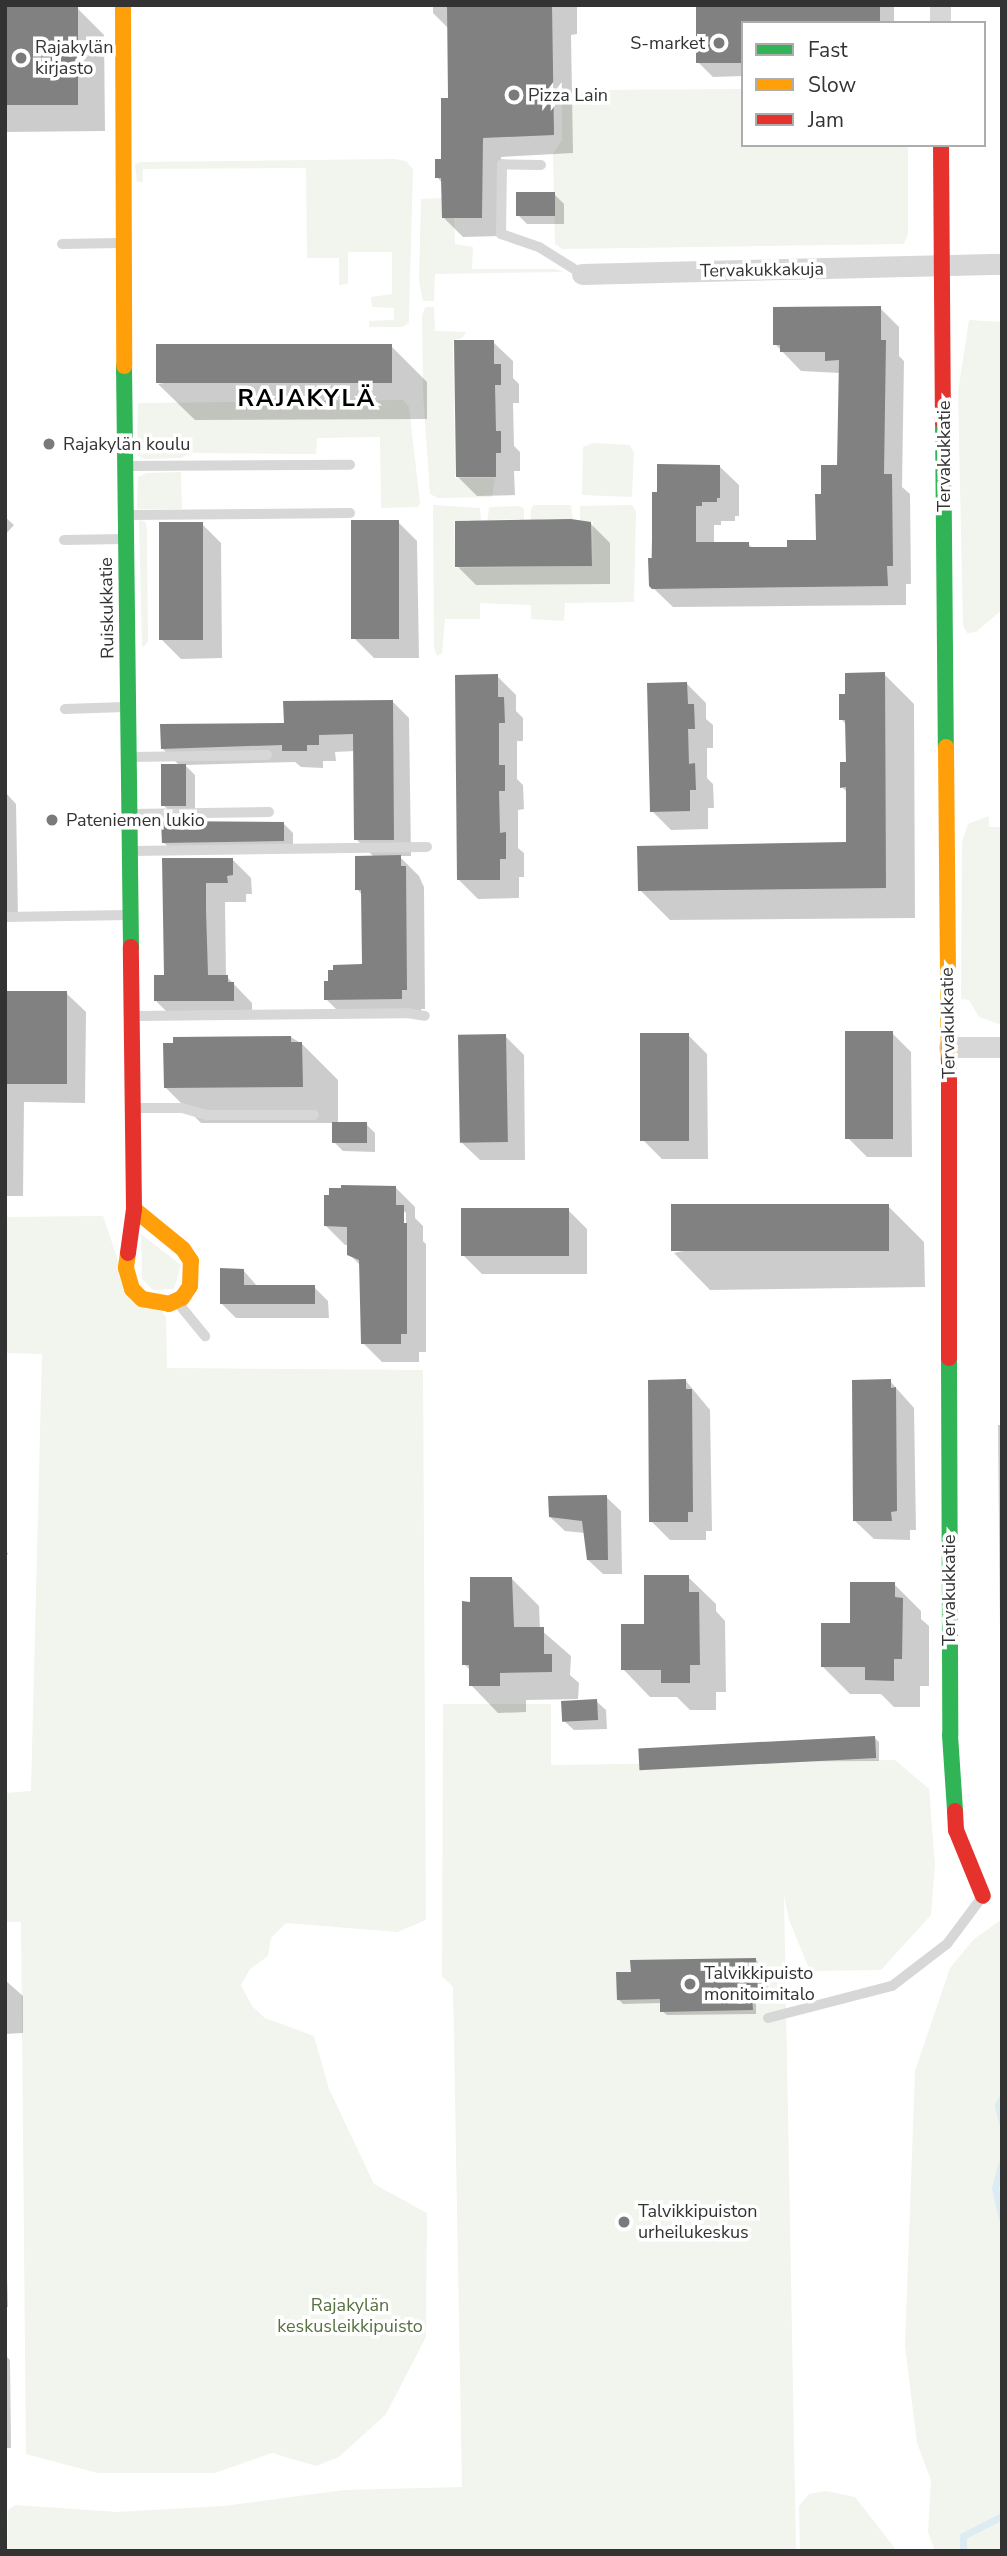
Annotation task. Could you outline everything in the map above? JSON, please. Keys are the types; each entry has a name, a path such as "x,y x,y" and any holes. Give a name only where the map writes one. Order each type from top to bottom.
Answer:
{"street":[{"name":"Ruiskukkatie","path":"123,5 122,243 134,1209 126,1268 132,1289 142,1299 155,1303 176,1301"},
{"name":"Tervakukkatie","path":"941,147 949,1047 950,1735 956,1830 983,1896"},
{"name":"Tervakukkakuja","path":"582,274 1002,264"},
{"path":"949,1047 1002,1047"},
{"path":"134,1209 188,1256 193,1273 190,1286 176,1301"}],"lane":[{"path":"541,165 502,164 500,234 539,247 582,274"},
{"path":"62,244 122,243"},
{"path":"125,467 350,465"},
{"path":"125,515 350,513"},
{"path":"64,540 125,538"},
{"path":"65,709 127,708"},
{"path":"128,757 267,755"},
{"path":"128,814 269,812"},
{"path":"129,851 427,847"},
{"path":"5,917 129,915"},
{"path":"131,1016 407,1013 425,1016"},
{"path":"132,1108 182,1108 207,1115 314,1115"},
{"path":"176,1301 205,1336"},
{"path":"768,2018 892,1986 947,1944 983,1896"}],"green space":[{"path":"741,89 741,147 908,147 908,234 904,244 562,249 555,244 553,154 562,140 562,103 565,97 597,90"},
{"path":"406,161 413,169 409,323 403,327 369,327 369,321 394,320 394,308 372,307 371,297 392,294 392,252 348,252 348,284 339,285 339,258 307,258 306,168 143,169 143,182 137,182 135,164 140,162"},
{"path":"442,198 442,218 454,218 455,244 473,247 472,269 555,269 564,272 435,274 434,301 423,301 419,281 421,199"},
{"path":"425,307 434,307 435,331 466,332 462,338 453,340 455,478 495,478 492,497 438,498 430,494 423,393 422,317"},
{"path":"969,320 1002,322 1002,610 976,632 967,633 963,625 958,392"},
{"path":"403,400 409,407 420,503 418,507 381,508 380,437 317,438 316,454 191,453 181,458 144,459 137,455 140,403"},
{"path":"593,443 630,445 634,453 632,497 582,495 583,447"},
{"path":"181,472 182,509 137,509 138,477 147,473"},
{"path":"433,505 480,508 481,522 471,526 470,520 454,521 455,568 592,566 593,521 580,524 580,506 632,505 636,511 634,602 565,603 564,621 531,619 531,605 480,603 480,619 445,619 442,653 437,656 434,647"},
{"path":"534,505 571,505 573,519 542,519 530,525 531,509"},
{"path":"520,506 524,509 524,525 520,525 520,519 490,520 487,525 489,507"},
{"path":"139,520 145,521 147,530 148,642 142,648"},
{"path":"989,816 989,827 1002,827 1002,1025 979,1017 969,1000 961,999 962,842 968,824"},
{"name":"Rajakylän keskusleikkipuisto","path":"103,1216 118,1260 166,1317 167,1368 423,1370 426,1920 397,1932 286,1923 271,1938 268,1956 250,1969 241,1985 252,2006 265,2018 314,2036 329,2089 374,2184 427,2213 426,2337 386,2414 339,2457 316,2466 272,2453 215,2473 97,2473 26,2454 21,1922 5,1922 5,1793 31,1791 42,1354 5,1353 5,1217"},
{"path":"141,1234 181,1265 174,1289 153,1290 142,1279"},
{"name":"Talvikkipuiston urheilukeskus","path":"443,1704 551,1704 551,1765 895,1760 929,1789 935,1865 931,1915 881,1970 810,1971 789,1920 784,1895 796,2551 7,2551 8,2510 15,2505 117,2512 224,2506 344,2490 462,2487 453,1987 442,1976"},
{"path":"1002,1919 1002,2551 935,2551 928,2532 931,2480 917,2443 905,2346 915,2071 950,1968 974,1939"},
{"path":"826,2491 855,2497 897,2551 800,2551 799,2506 809,2494"}],"building":[{"path":"447,5 552,5 554,135 483,138 482,218 442,218 441,178 435,178 435,159 441,159 441,98 448,98"},
{"name":"S-market","path":"696,5 880,5 880,21 741,21 741,63 696,63"},
{"path":"5,6 78,6 78,105 5,105"},
{"path":"516,192 555,192 555,216 516,216"},
{"path":"881,306 881,340 886,340 884,474 892,474 893,566 887,566 888,586 652,589 649,586 648,558 652,558 652,492 657,492 657,464 720,465 720,498 717,498 717,502 702,502 702,506 696,506 696,542 749,542 749,547 787,547 787,540 816,540 815,494 821,494 821,465 837,465 839,360 825,361 825,352 780,352 780,345 773,345 773,307"},
{"path":"454,340 494,340 494,364 501,364 501,385 495,385 496,431 501,431 501,453 496,453 496,477 456,477"},
{"path":"156,344 392,344 392,383 156,383"},
{"path":"571,519 591,522 592,566 455,567 455,521"},
{"path":"351,520 399,520 399,639 351,639"},
{"path":"159,522 203,522 203,640 159,640"},
{"path":"885,672 886,888 638,891 637,846 846,842 846,787 840,788 840,762 846,762 845,720 839,720 839,694 845,694 845,673"},
{"path":"498,674 498,697 504,697 505,723 499,723 499,765 505,765 505,791 499,791 500,833 506,832 506,859 500,859 500,880 457,880 455,675"},
{"path":"687,682 688,704 694,704 695,729 688,729 689,764 695,763 696,790 690,790 690,811 650,812 647,683"},
{"path":"393,700 394,840 354,840 353,734 319,735 319,745 307,745 307,751 282,751 282,745 161,749 160,724 284,723 283,701"},
{"path":"161,764 186,764 186,806 161,806"},
{"path":"161,821 284,822 284,841 162,843"},
{"path":"401,855 401,866 406,866 407,990 402,990 402,999 324,1000 324,981 328,981 328,970 333,970 333,965 362,964 361,890 355,890 355,856"},
{"path":"162,858 233,858 233,875 227,876 228,883 206,883 206,910 208,975 228,975 228,982 234,982 234,1001 154,1001 154,975 164,975"},
{"path":"5,991 67,991 67,1084 5,1084"},
{"path":"845,1031 893,1031 893,1139 845,1139"},
{"path":"640,1033 689,1033 689,1141 640,1141"},
{"path":"506,1034 508,1142 460,1143 458,1035"},
{"path":"291,1036 291,1042 302,1042 303,1087 164,1088 163,1043 173,1043 173,1037"},
{"path":"332,1122 367,1122 367,1143 332,1143"},
{"path":"341,1185 396,1186 396,1205 404,1205 404,1223 407,1223 407,1334 401,1334 401,1344 361,1344 359,1260 347,1255 347,1227 324,1226 324,1195 329,1195 329,1188 341,1188"},
{"path":"671,1204 889,1204 889,1251 671,1251"},
{"path":"461,1208 569,1208 569,1256 461,1256"},
{"path":"220,1268 244,1269 244,1285 315,1285 315,1304 220,1304"},
{"path":"686,1379 686,1389 692,1389 693,1512 688,1512 688,1522 649,1522 648,1380"},
{"path":"891,1379 891,1388 896,1387 897,1511 891,1512 892,1521 853,1521 852,1380"},
{"path":"607,1495 608,1560 587,1560 582,1521 549,1517 548,1496"},
{"path":"644,1575 689,1575 689,1592 699,1592 700,1665 690,1665 690,1683 661,1683 661,1670 621,1670 621,1624 644,1624"},
{"path":"470,1577 512,1577 514,1627 544,1627 544,1654 552,1654 552,1672 500,1673 500,1686 469,1686 469,1665 462,1665 462,1601 470,1602"},
{"path":"850,1582 895,1582 895,1597 903,1598 902,1659 894,1659 894,1681 865,1680 865,1667 821,1667 821,1623 850,1623"},
{"path":"597,1699 598,1720 562,1722 561,1701"},
{"path":"875,1736 876,1758 639,1770 638,1748"},
{"name":"Talvikkipuisto monitoimitalo","path":"756,1958 756,1972 764,1972 764,1996 752,1996 753,2010 660,2012 660,1999 617,2000 616,1972 631,1972 630,1960"}],"waterway":[{"path":"1002,2098 998,2105 1002,2122"},
{"path":"1002,2163 995,2188 1002,2219"},
{"path":"963,2551 963,2536 1002,2516"}],"traffic: fast":[{"path":"124,366 131,947"},
{"path":"943,422 946,747"},
{"path":"949,1358 950,1735 955,1811"}],"traffic: slow":[{"path":"123,5 124,366"},
{"path":"946,747 949,1060"},
{"path":"128,1253 126,1268 132,1289 142,1299 169,1304 182,1298 190,1286 191,1261 183,1249 134,1209"}],"traffic: jam":[{"path":"941,147 943,422"},
{"path":"128,1253 134,1209 131,947"},
{"path":"949,1060 949,1358"},
{"path":"955,1811 956,1830 983,1896"}],"place":[{"name":"S-market","path":"719,43"},
{"name":"Rajakylän kirjasto","path":"21,58"},
{"name":"Pizza Lain","path":"514,95"},
{"name":"Rajakylän koulu","path":"49,444"},
{"name":"Pateniemen lukio","path":"52,820"},
{"name":"Talvikkipuisto monitoimitalo","path":"690,1984"},
{"name":"Talvikkipuiston urheilukeskus","path":"624,2222"}],"district":[{"name":"RAJAKYLÄ","path":"307,399"}]}
